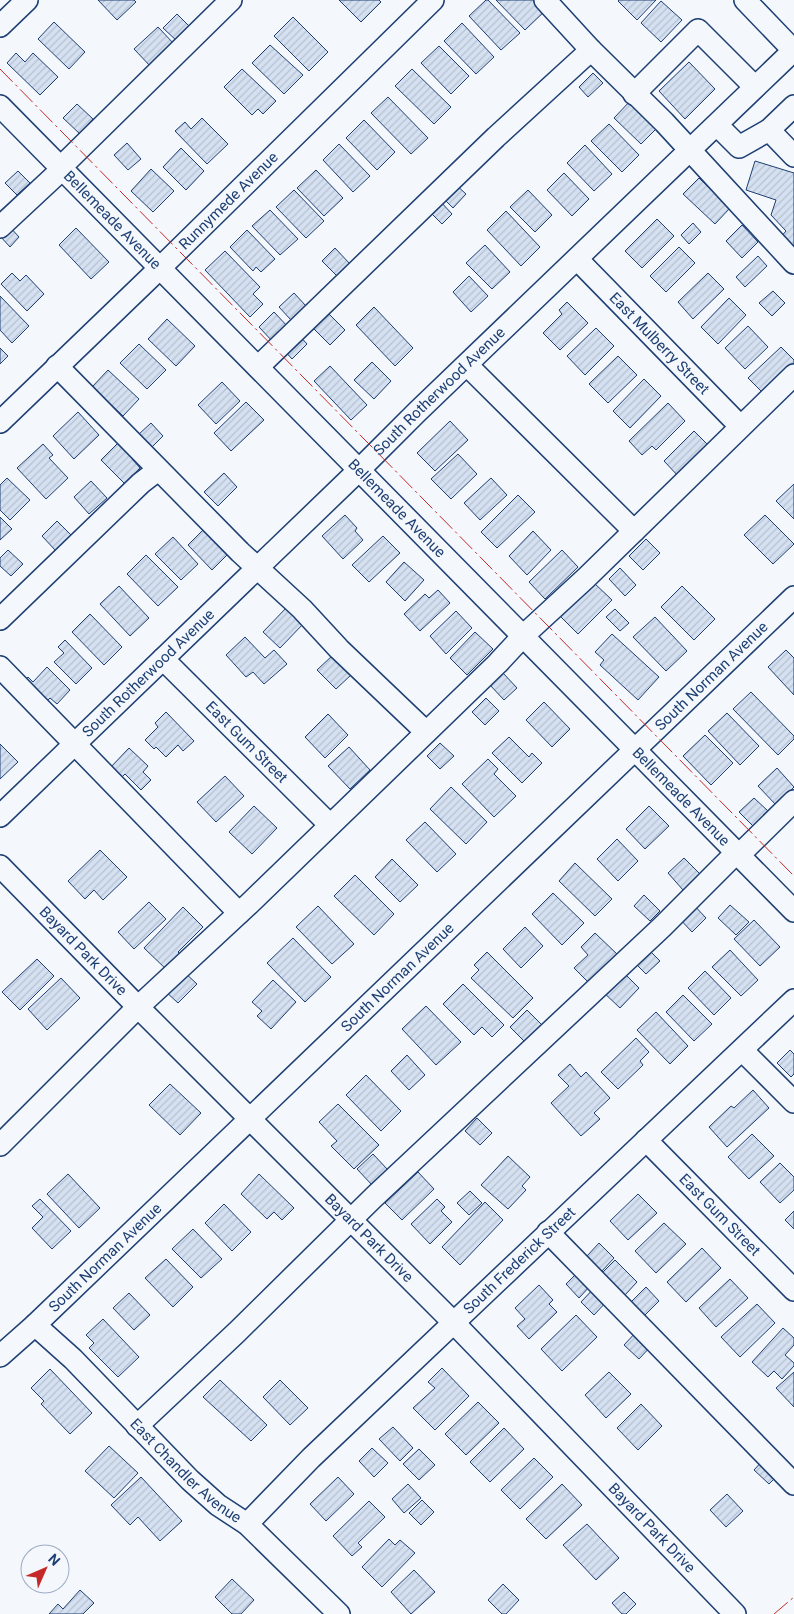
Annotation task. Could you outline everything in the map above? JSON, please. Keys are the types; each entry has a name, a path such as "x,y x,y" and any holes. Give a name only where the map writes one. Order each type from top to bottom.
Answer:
{"street":[{"path":"0,26 27,0"},
{"path":"0,227 58,173 231,0"},
{"name":"Runnymede Avenue","path":"0,422 433,0"},
{"path":"545,0 794,263"},
{"path":"745,0 794,50"},
{"path":"634,94 698,30 755,87"},
{"path":"258,367 496,137 591,50"},
{"name":"South Rotherwood Avenue","path":"0,816 794,50"},
{"name":"Bellemeade Avenue","path":"0,106 794,911"},
{"path":"717,125 739,147 769,130 792,112"},
{"path":"769,130 794,156"},
{"name":"East Mulberry Street","path":"578,259 740,426"},
{"path":"467,365 634,531"},
{"path":"57,366 158,470 426,732"},
{"path":"0,1146 138,1007 239,913 794,375"},
{"path":"0,619 141,483 158,470"},
{"name":"South Norman Avenue","path":"0,1356 35,1326 794,597"},
{"name":"East Gum Street","path":"163,659 330,825"},
{"path":"0,667 239,913"},
{"path":"137,1426 662,927 732,857 739,855 794,801"},
{"name":"Bayard Park Drive","path":"0,866 250,1120 453,1322 735,1614"},
{"name":"South Frederick Street","path":"248,1524 311,1458 794,1000"},
{"path":"742,1050 794,1102"},
{"name":"East Gum Street","path":"646,1140 794,1290"},
{"path":"548,1232 794,1484"},
{"name":"East Chandler Avenue","path":"35,1326 73,1358 190,1480 218,1506 248,1524 339,1614"}],"building":[{"path":"98,0 134,0 136,2 117,20"},
{"path":"339,0 379,0 381,2 361,22"},
{"path":"486,0 520,33 501,50 469,16"},
{"path":"496,0 537,0 547,9 525,30"},
{"path":"619,0 656,0 637,20"},
{"path":"661,1 682,20 661,42 641,23"},
{"path":"177,14 191,28 178,42 163,28"},
{"path":"293,17 328,52 309,71 274,36"},
{"path":"54,22 85,52 69,69 38,39"},
{"path":"462,23 494,57 476,74 444,41"},
{"path":"158,27 175,45 152,68 134,49"},
{"path":"270,45 303,75 284,94 252,63"},
{"path":"439,46 469,76 451,94 421,63"},
{"path":"16,53 25,62 33,53 58,77 40,95 7,63"},
{"path":"689,62 715,89 685,119 659,91"},
{"path":"242,69 276,101 263,114 258,109 252,115 224,87"},
{"path":"412,69 451,107 434,124 395,86"},
{"path":"593,73 603,83 588,97 579,87"},
{"path":"388,97 428,138 411,154 371,113"},
{"path":"632,99 659,126 641,144 614,118"},
{"path":"77,104 93,119 80,134 63,118"},
{"path":"202,118 228,144 207,164 175,131 185,122 191,129"},
{"path":"364,120 395,152 377,170 346,138"},
{"path":"609,124 639,155 622,172 591,141"},
{"path":"127,143 141,159 128,170 114,155"},
{"path":"339,144 370,176 353,192 323,160"},
{"path":"585,145 612,174 594,191 567,163"},
{"path":"181,148 204,171 186,190 163,167"},
{"path":"755,161 794,173 794,255 779,239 786,231 771,215 776,200 746,190"},
{"path":"151,169 174,191 153,212 131,191"},
{"path":"316,170 343,198 324,216 297,188"},
{"path":"18,171 30,183 17,195 5,183"},
{"path":"564,173 589,199 572,216 547,190"},
{"path":"699,178 730,208 715,224 683,194"},
{"path":"454,183 466,194 453,208 441,196"},
{"path":"294,190 324,221 306,238 276,207"},
{"path":"528,190 552,215 535,232 510,207"},
{"path":"440,201 452,214 442,224 429,211"},
{"path":"270,210 298,239 280,255 252,226"},
{"path":"506,211 540,247 521,266 487,230"},
{"path":"657,219 674,236 642,268 625,251"},
{"path":"693,223 701,232 689,244 681,235"},
{"path":"742,225 758,242 742,258 726,241"},
{"path":"9,226 19,237 10,247 0,236"},
{"path":"76,228 109,262 91,279 59,245"},
{"path":"247,230 275,259 261,272 256,267 253,271 230,247"},
{"path":"485,245 510,272 492,289 466,263"},
{"path":"679,247 695,263 666,292 650,276"},
{"path":"335,248 350,264 337,276 322,261"},
{"path":"225,251 260,287 253,294 263,304 250,317 205,270"},
{"path":"758,256 767,266 745,287 736,277"},
{"path":"12,273 20,281 26,275 44,294 27,311 1,284"},
{"path":"708,273 724,289 693,319 678,302"},
{"path":"469,276 488,296 471,312 453,292"},
{"path":"773,291 785,303 772,316 759,303"},
{"path":"294,293 306,306 291,320 279,307"},
{"path":"0,296 29,326 12,343 0,330"},
{"path":"729,298 746,315 718,344 701,327"},
{"path":"567,302 588,323 560,350 543,333 562,314 559,310"},
{"path":"374,307 413,348 395,366 356,325"},
{"path":"274,312 289,328 274,343 259,327"},
{"path":"328,313 345,330 330,345 313,328"},
{"path":"167,319 195,346 176,366 148,339"},
{"path":"748,326 768,347 745,369 725,348"},
{"path":"596,328 614,346 585,375 567,356"},
{"path":"298,334 307,344 292,359 283,349"},
{"path":"139,344 166,370 147,389 120,363"},
{"path":"781,347 794,360 794,368 765,395 748,378"},
{"path":"0,348 8,356 0,364"},
{"path":"618,356 637,375 608,403 589,384"},
{"path":"372,362 391,381 374,399 354,380"},
{"path":"330,366 367,405 351,420 314,381"},
{"path":"108,370 139,399 123,416 92,387"},
{"path":"644,379 661,396 630,428 613,411"},
{"path":"222,382 240,401 216,424 198,405"},
{"path":"246,402 264,420 231,451 214,433"},
{"path":"668,403 685,421 656,450 652,446 642,455 629,441"},
{"path":"78,412 99,435 74,459 53,436"},
{"path":"450,421 468,440 435,471 417,453"},
{"path":"151,423 163,436 151,448 138,435"},
{"path":"694,431 710,447 679,477 664,461"},
{"path":"121,440 136,455 132,459 140,468 125,484 101,460"},
{"path":"43,444 53,455 49,458 68,478 46,499 17,468"},
{"path":"458,454 477,474 451,499 431,479"},
{"path":"224,473 237,487 218,506 204,492"},
{"path":"7,478 30,500 10,520 0,510 0,485"},
{"path":"491,478 507,495 480,520 464,503"},
{"path":"91,481 107,498 89,514 74,497"},
{"path":"794,484 794,519 776,501"},
{"path":"518,495 535,512 497,548 481,532"},
{"path":"345,515 357,528 355,531 363,540 343,559 322,536"},
{"path":"765,515 794,544 773,564 744,535"},
{"path":"0,517 12,529 0,540"},
{"path":"57,521 71,535 56,551 42,536"},
{"path":"205,528 229,553 212,570 188,545"},
{"path":"533,531 551,550 527,575 509,556"},
{"path":"383,536 400,553 369,582 352,565"},
{"path":"173,537 198,564 181,580 155,554"},
{"path":"646,539 660,553 643,570 629,556"},
{"path":"8,550 23,564 11,576 0,566 0,558"},
{"path":"562,550 578,567 545,599 529,582"},
{"path":"146,555 178,587 158,606 127,574"},
{"path":"404,562 424,580 405,601 386,582"},
{"path":"620,568 636,585 625,596 609,579"},
{"path":"593,582 612,600 578,634 559,615"},
{"path":"119,586 149,618 130,636 100,604"},
{"path":"682,586 715,619 694,640 661,607"},
{"path":"438,590 450,603 420,631 404,614 425,594 429,598"},
{"path":"289,605 305,622 280,648 263,632"},
{"path":"615,609 629,623 620,631 606,617"},
{"path":"456,611 472,628 446,654 430,636"},
{"path":"90,614 122,647 104,665 72,632"},
{"path":"655,617 687,651 666,671 633,637"},
{"path":"475,632 493,649 467,675 450,658"},
{"path":"612,634 659,677 638,700 600,665 604,660 595,652"},
{"path":"245,637 265,658 274,650 287,664 264,684 253,672 246,677 226,655"},
{"path":"65,640 92,668 76,684 54,662 64,653 58,647"},
{"path":"786,650 794,658 794,695 768,667"},
{"path":"333,655 351,675 336,689 317,670"},
{"path":"47,667 70,690 57,704 50,698 43,705 21,685 28,677 33,682"},
{"path":"503,673 517,688 504,700 490,685"},
{"path":"751,692 794,736 794,739 778,755 733,709"},
{"path":"486,698 499,711 485,725 472,712"},
{"path":"544,702 570,729 552,747 526,720"},
{"path":"166,712 194,741 183,751 178,745 166,757 145,740 158,727 155,723"},
{"path":"727,713 759,746 740,765 708,731"},
{"path":"328,714 348,735 325,758 305,737"},
{"path":"705,735 733,763 711,785 683,756"},
{"path":"509,737 529,757 532,753 542,763 522,783 492,753"},
{"path":"440,743 454,756 440,769 427,756"},
{"path":"0,744 18,762 0,779"},
{"path":"349,747 370,770 350,789 328,766"},
{"path":"129,748 148,766 143,772 151,780 141,790 125,774 119,780 109,769"},
{"path":"488,759 498,769 494,774 516,796 494,817 462,784"},
{"path":"777,768 794,787 776,805 758,786"},
{"path":"225,776 244,796 216,822 197,802"},
{"path":"451,787 487,822 466,844 430,809"},
{"path":"754,798 768,811 753,826 739,812"},
{"path":"254,806 277,828 252,854 229,832"},
{"path":"649,806 669,826 645,849 626,829"},
{"path":"425,822 456,854 437,872 406,840"},
{"path":"617,839 638,861 618,881 597,859"},
{"path":"100,850 127,877 103,900 94,890 85,899 68,881"},
{"path":"684,858 700,874 683,890 668,873"},
{"path":"392,859 418,885 400,902 375,877"},
{"path":"575,863 612,899 595,916 559,881"},
{"path":"355,875 394,914 374,935 334,896"},
{"path":"553,893 584,923 562,945 532,914"},
{"path":"644,895 660,911 650,921 634,906"},
{"path":"149,902 166,919 134,949 118,932"},
{"path":"691,902 706,918 692,932 677,916"},
{"path":"730,905 749,922 736,935 718,918"},
{"path":"318,906 354,944 332,964 296,927"},
{"path":"183,907 203,927 178,952 182,956 168,971 144,948"},
{"path":"754,920 780,947 760,966 734,939"},
{"path":"525,927 543,946 521,968 503,949"},
{"path":"595,933 618,955 589,983 574,968 588,955 581,947"},
{"path":"293,938 331,977 305,1002 267,963"},
{"path":"645,946 660,961 646,974 632,960"},
{"path":"730,950 758,980 741,996 712,967"},
{"path":"487,952 533,998 513,1018 471,978 479,970 474,965"},
{"path":"37,959 54,976 20,1010 2,992"},
{"path":"621,970 639,988 620,1008 601,990"},
{"path":"183,971 197,984 178,1003 164,990"},
{"path":"705,971 731,998 714,1015 688,988"},
{"path":"61,978 80,998 47,1030 28,1009"},
{"path":"273,980 296,1002 271,1029 257,1016 262,1011 252,1002"},
{"path":"463,984 504,1025 492,1037 482,1027 474,1035 443,1004"},
{"path":"683,995 712,1024 694,1041 666,1012"},
{"path":"426,1006 461,1042 436,1065 402,1029"},
{"path":"527,1010 543,1026 526,1043 510,1027"},
{"path":"656,1012 688,1046 670,1064 637,1030"},
{"path":"636,1038 649,1052 640,1061 643,1065 618,1089 601,1072"},
{"path":"790,1050 794,1054 794,1074 791,1077 777,1063"},
{"path":"407,1055 425,1075 409,1090 391,1071"},
{"path":"570,1064 581,1077 586,1072 610,1098 594,1113 600,1119 581,1136 551,1103 569,1086 558,1075"},
{"path":"366,1075 401,1111 381,1131 346,1095"},
{"path":"170,1084 201,1113 180,1135 149,1105"},
{"path":"753,1090 769,1108 727,1147 709,1127 731,1106 734,1108"},
{"path":"338,1104 379,1145 354,1169 331,1146 337,1141 319,1122"},
{"path":"477,1118 492,1133 480,1145 465,1131"},
{"path":"752,1134 774,1156 749,1179 728,1157"},
{"path":"373,1154 388,1170 372,1185 357,1169"},
{"path":"508,1156 530,1177 522,1186 526,1190 508,1209 481,1185"},
{"path":"780,1163 794,1177 794,1190 780,1203 760,1182"},
{"path":"418,1172 434,1189 402,1220 385,1203"},
{"path":"68,1174 100,1208 79,1228 47,1194"},
{"path":"259,1174 294,1208 282,1220 274,1212 267,1219 241,1194"},
{"path":"470,1191 482,1203 469,1215 457,1203"},
{"path":"638,1194 657,1213 628,1240 610,1221"},
{"path":"40,1199 71,1231 52,1249 32,1228 43,1217 32,1206"},
{"path":"437,1199 445,1207 441,1211 452,1222 430,1244 411,1224"},
{"path":"485,1202 503,1220 460,1265 442,1247"},
{"path":"224,1204 251,1232 232,1251 205,1223"},
{"path":"794,1211 794,1229 785,1220"},
{"path":"664,1223 686,1244 656,1273 635,1251"},
{"path":"193,1229 222,1259 201,1278 172,1249"},
{"path":"599,1243 614,1258 602,1271 587,1256"},
{"path":"702,1248 721,1268 686,1302 667,1282"},
{"path":"166,1259 193,1287 173,1307 145,1278"},
{"path":"615,1260 637,1282 625,1295 602,1273"},
{"path":"579,1271 592,1284 579,1298 566,1284"},
{"path":"730,1279 748,1298 716,1327 699,1308"},
{"path":"539,1285 553,1300 549,1304 557,1312 529,1339 517,1326 525,1319 515,1308"},
{"path":"595,1287 608,1300 594,1315 581,1302"},
{"path":"646,1287 659,1301 644,1316 631,1302"},
{"path":"129,1293 150,1315 134,1330 113,1308"},
{"path":"757,1304 775,1323 740,1357 721,1337"},
{"path":"576,1315 597,1337 562,1371 541,1349"},
{"path":"103,1319 139,1357 118,1377 89,1348 94,1343 86,1335"},
{"path":"783,1328 794,1338 794,1345 785,1355 794,1363 794,1366 782,1379 774,1371 768,1377 752,1362"},
{"path":"637,1331 652,1345 639,1359 624,1345"},
{"path":"442,1368 469,1396 435,1430 413,1408 435,1388 428,1382"},
{"path":"50,1369 92,1413 70,1434 41,1404 44,1401 31,1388"},
{"path":"609,1372 631,1394 606,1418 585,1395"},
{"path":"794,1372 794,1407 776,1388"},
{"path":"220,1380 267,1425 251,1441 203,1397"},
{"path":"280,1380 308,1408 290,1425 263,1397"},
{"path":"478,1402 499,1423 466,1455 445,1434"},
{"path":"641,1404 662,1426 638,1450 617,1428"},
{"path":"393,1427 413,1448 400,1461 379,1439"},
{"path":"504,1428 524,1449 490,1482 470,1462"},
{"path":"109,1446 138,1473 114,1498 85,1471"},
{"path":"372,1448 388,1463 374,1477 359,1461"},
{"path":"419,1449 435,1465 419,1480 403,1464"},
{"path":"534,1458 553,1477 520,1509 501,1490"},
{"path":"765,1458 780,1473 769,1484 754,1470"},
{"path":"141,1477 182,1521 160,1541 138,1517 130,1525 111,1505"},
{"path":"338,1477 354,1494 326,1521 310,1504"},
{"path":"408,1484 421,1498 404,1513 392,1499"},
{"path":"562,1484 582,1505 546,1539 526,1519"},
{"path":"727,1494 743,1511 726,1527 710,1510"},
{"path":"422,1500 434,1512 421,1525 409,1513"},
{"path":"369,1501 385,1517 358,1543 362,1547 352,1556 333,1536"},
{"path":"587,1524 619,1558 596,1580 563,1545"},
{"path":"389,1539 395,1545 400,1540 415,1553 382,1587 362,1567"},
{"path":"414,1570 435,1592 411,1614 391,1592"},
{"path":"232,1579 254,1600 241,1614 232,1614 215,1597"},
{"path":"503,1584 519,1600 506,1614 502,1614 488,1600"},
{"path":"80,1590 94,1603 83,1614 49,1614 58,1604 63,1609"},
{"path":"624,1592 636,1604 626,1614 622,1614 612,1603"}],"power":[{"path":"0,69 794,876"},
{"path":"774,1614 794,1597"}]}
